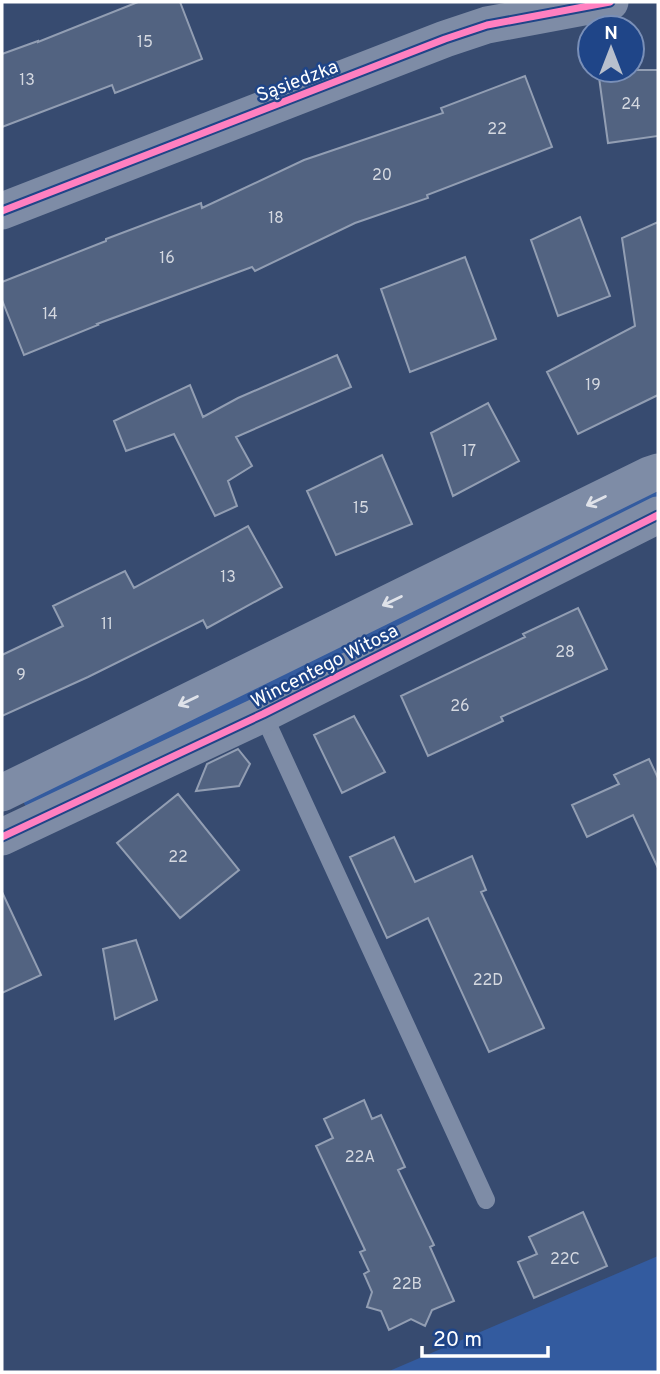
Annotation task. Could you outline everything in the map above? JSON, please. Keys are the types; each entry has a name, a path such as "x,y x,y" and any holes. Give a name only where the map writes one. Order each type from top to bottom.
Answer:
{"street":[{"name":"Sąsiedzka","path":"2,211 487,24 610,2"},
{"name":"Wincentego Witosa","path":"2,793 658,472"},
{"name":"Wincentego Witosa","path":"6,825 263,714 658,515"}],"lane":[{"name":"Wincentego Witosa","path":"263,714 486,1200"}],"shaded area":[{"path":"654,487 658,501 27,810 21,796"},
{"path":"658,1256 658,1372 387,1372"}],"building":[{"path":"138,2 180,2 202,59 115,93 112,85 2,127 2,54"},
{"path":"646,70 658,70 658,136 608,143 600,84 646,84"},
{"path":"525,76 552,147 427,195 428,198 355,223 255,271 252,267 97,324 24,355 2,300 2,282 201,203 202,208 304,160 443,113 441,108"},
{"path":"580,217 610,296 558,316 531,240"},
{"path":"658,222 658,395 578,434 547,372 635,326 622,238"},
{"path":"465,257 496,339 410,372 381,289"},
{"path":"337,355 351,387 236,437 252,466 228,481 237,506 215,516 174,434 126,451 114,421 190,385 203,417 238,398"},
{"path":"488,403 519,461 453,496 431,433"},
{"path":"382,455 412,524 336,555 307,491"},
{"path":"248,526 282,587 207,628 203,620 2,716 2,655 63,626 53,606 125,571 134,588"},
{"path":"578,608 607,669 501,717 503,721 428,756 401,696 525,637 523,634"},
{"path":"354,716 385,772 342,793 314,735"},
{"path":"238,749 250,764 239,786 196,791 207,764"},
{"path":"649,759 658,778 658,868 633,815 587,837 572,805 619,784 614,775"},
{"path":"178,794 239,870 180,918 117,843"},
{"path":"394,837 415,882 472,856 486,890 481,892 544,1028 489,1052 428,918 387,938 350,857"},
{"path":"2,892 41,975 2,993"},
{"path":"136,940 157,1000 115,1019 103,949"},
{"path":"364,1100 372,1119 381,1115 405,1167 398,1170 434,1245 430,1247 454,1301 432,1310 425,1326 411,1319 389,1330 381,1311 367,1307 372,1292 364,1274 369,1271 360,1252 365,1250 316,1146 333,1138 324,1119"},
{"path":"583,1212 607,1266 534,1298 518,1262 537,1254 529,1237"}],"cycle path":[{"path":"2,211 445,39 487,25 610,2"},
{"path":"2,837 263,714 658,515"}]}
